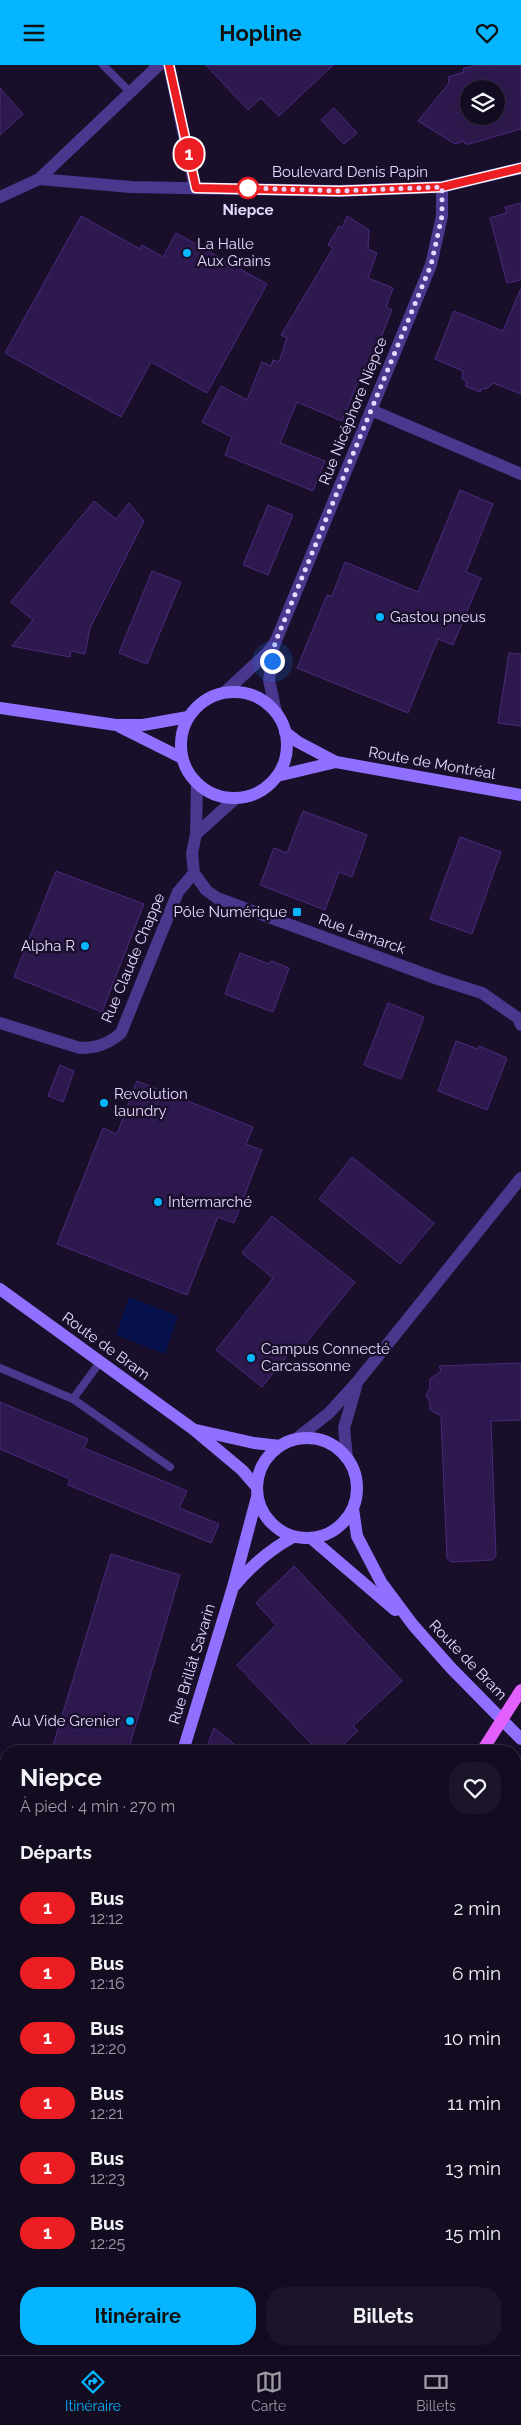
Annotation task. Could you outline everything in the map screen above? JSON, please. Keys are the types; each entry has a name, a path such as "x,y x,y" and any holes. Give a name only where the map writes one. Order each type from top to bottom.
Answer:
{"main road":[{"path":"225,692 239,692 253,695 266,702 276,712 285,732 287,748 284,762 277,776 266,787 252,795 222,796 209,791 197,783 188,772 182,758 181,737 188,717 198,705 210,697 225,692"},
{"path":"0,708 116,725 142,725 188,717"},
{"path":"116,725 182,758"},
{"name":"Route de Montréal","path":"285,732 298,742 336,762 521,795"},
{"name":"Route de Montréal","path":"277,776 336,762"},
{"name":"Route de Bram","path":"0,1289 194,1429 242,1470 256,1492 261,1511 269,1522 280,1531 292,1537 312,1539 336,1529 353,1509 357,1496 357,1483 354,1469 347,1457"},
{"name":"Route de Bram","path":"194,1429 254,1443 280,1446"},
{"path":"256,1492 259,1471 268,1457 280,1446 296,1439 310,1438 324,1441 336,1447 347,1457"},
{"name":"Rue Brillât Savarin","path":"184,1745 233,1587 256,1492"},
{"name":"Route de Bram","path":"353,1509 357,1536 381,1582 413,1625 451,1668 521,1739"},
{"name":"Rue Brillât Savarin","path":"233,1587 254,1562 275,1546 292,1537"},
{"name":"Route de Bram","path":"312,1539 413,1625"},
{"path":"486,1745 521,1690"}],"street":[{"path":"39,179 159,65"},
{"path":"169,65 196,188"},
{"name":"Boulevard Denis Papin","path":"0,197 39,179 131,187 340,191 442,187 521,168"},
{"name":"Rue Nicéphore Niepce","path":"276,712 269,680 275,643 431,265 442,216 442,187"},
{"path":"371,410 521,474"},
{"name":"Rue Nicéphore Niepce","path":"225,692 267,653 275,643"},
{"path":"194,873 192,853 196,835 197,783"},
{"path":"196,835 236,797"},
{"name":"Rue Claude Chappe","path":"0,1023 80,1048 93,1048 112,1040 121,1033 178,893 194,873"},
{"name":"Rue Lamarck","path":"194,873 206,890 217,898 438,979 482,993 518,1018 521,1025"},
{"path":"296,1439 329,1413 358,1381 521,1178"},
{"path":"347,1457 344,1428 358,1381"},
{"path":"512,1729 520,1745"}],"lane":[{"path":"103,65 130,92"},
{"path":"73,1399 100,1362"},
{"path":"0,1368 73,1399 170,1467"}],"shaded area":[{"path":"129,1297 178,1316 165,1354 116,1335"}],"building":[{"path":"206,65 333,65 279,116 261,98 248,110"},
{"path":"476,65 521,65 521,129 469,144 465,144 464,141 455,144 418,121 449,83 448,77 464,72 463,69"},
{"path":"0,88 23,114 0,135"},
{"path":"334,108 357,133 344,144 321,120"},
{"path":"521,203 521,280 507,283 490,218 507,213 505,207"},
{"path":"81,216 140,249 142,245 163,257 176,233 267,284 207,393 151,362 121,417 5,353"},
{"path":"347,216 369,230 368,249 377,253 368,278 393,288 386,307 392,310 364,381 359,379 342,421 297,402 280,443 325,461 313,491 225,455 232,437 202,422 221,386 247,400 262,362 271,366 273,360 279,362 287,338 281,335 333,248 328,245 339,226 342,228"},
{"path":"521,288 521,394 493,383 488,388 481,389 480,392 465,386 467,383 462,378 463,371 435,359 454,311 503,331"},
{"path":"460,490 493,504 466,572 481,578 453,645 438,639 408,713 297,668 327,595 332,596 345,562 418,592"},
{"path":"94,501 116,519 129,503 144,521 90,628 85,654 71,651 70,657 12,646 33,620 11,602"},
{"path":"268,505 293,515 268,575 243,565"},
{"path":"152,571 181,582 147,664 119,653"},
{"path":"509,653 521,654 521,726 498,723"},
{"path":"303,811 367,835 352,877 339,872 325,910 260,885 274,848 287,853"},
{"path":"460,837 501,852 472,934 430,919"},
{"path":"56,871 144,904 102,1012 14,977"},
{"path":"240,953 269,964 271,961 289,968 273,1012 225,994"},
{"path":"388,1003 424,1017 401,1079 364,1065"},
{"path":"456,1041 478,1049 479,1046 507,1058 487,1110 438,1091"},
{"path":"60,1065 74,1071 63,1102 48,1096"},
{"path":"137,1081 253,1127 246,1144 262,1150 234,1223 218,1217 187,1295 57,1244 103,1128 117,1134"},
{"path":"352,1157 434,1223 400,1264 319,1199"},
{"path":"272,1216 355,1282 302,1348 293,1349 262,1387 216,1350 273,1278 242,1253"},
{"path":"521,1363 521,1420 491,1421 496,1556 492,1560 451,1562 447,1558 441,1416 430,1410 430,1403 426,1395 430,1388 430,1379 441,1371 439,1366"},
{"path":"0,1402 88,1439 84,1448 187,1491 179,1508 219,1524 211,1543 68,1485 70,1479 0,1449"},
{"path":"111,1554 180,1575 130,1745 53,1745"},
{"path":"294,1566 402,1681 353,1726 358,1731 343,1745 312,1745 237,1665 276,1625 256,1603"},
{"path":"214,1728 235,1745 207,1745"}],"bus line":[{"name":"1","path":"169,65 196,188 340,191 442,187 521,168"}],"place":[{"name":"Niepce","path":"248,188"},
{"name":"La Halle Aux Grains","path":"187,253"},
{"name":"Gastou pneus","path":"380,617"},
{"name":"Pôle Numérique","path":"297,912"},
{"name":"Alpha R","path":"85,946"},
{"name":"Revolution laundry","path":"104,1103"},
{"name":"Intermarché","path":"158,1202"},
{"name":"Campus Connecté Carcassonne","path":"251,1358"},
{"name":"Au Vide Grenier","path":"130,1721"}],"route":[{"path":"248,188 340,191 442,187 442,216 431,265 275,643 272,661"}]}
